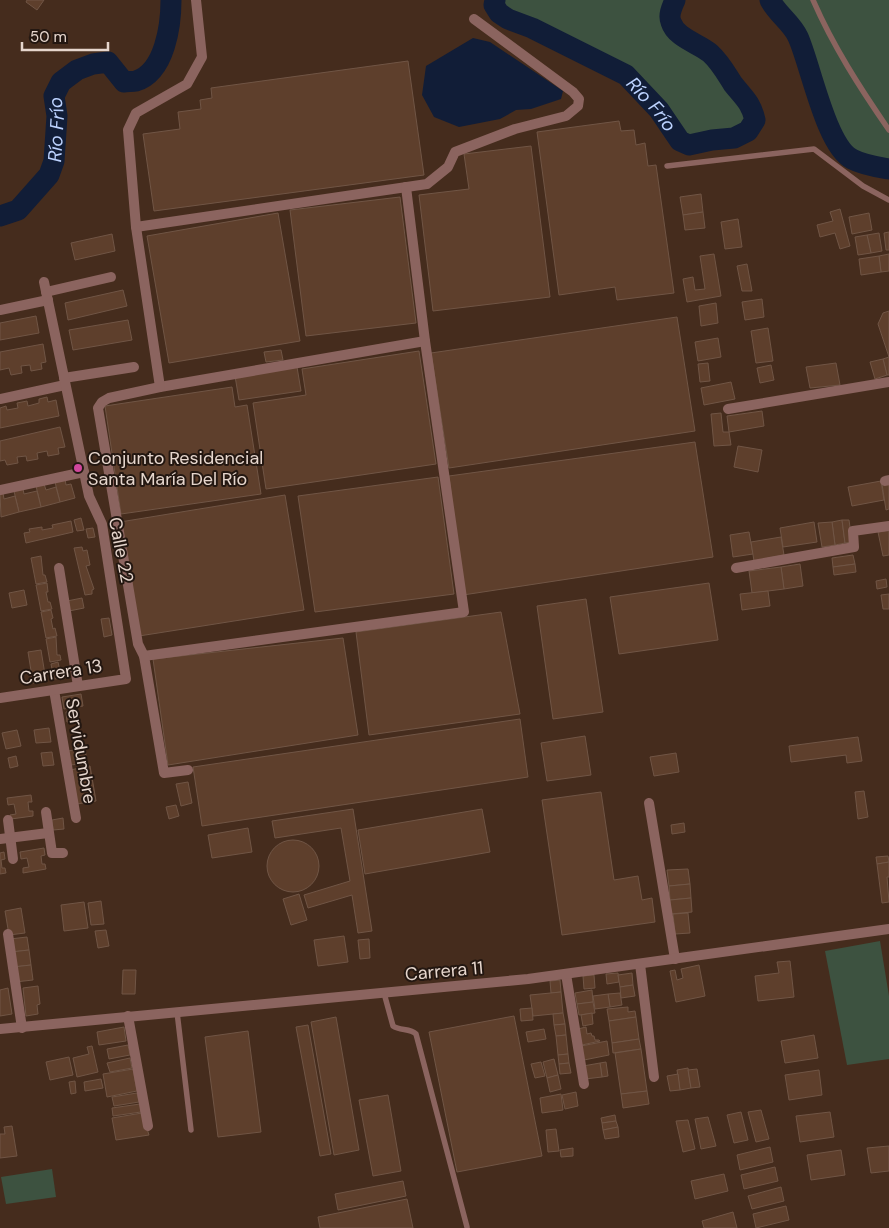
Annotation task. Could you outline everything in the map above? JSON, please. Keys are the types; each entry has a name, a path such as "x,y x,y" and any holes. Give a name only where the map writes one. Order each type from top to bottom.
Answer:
{"street":[{"path":"160,387 136,227 128,130 136,112 187,84 202,57 196,0"},
{"path":"136,227 427,184 448,168 455,152 515,129 566,116 578,106 579,99 573,92 474,19"},
{"path":"144,656 464,612 425,341 406,187"},
{"path":"0,310 46,292 111,277"},
{"name":"Calle 22","path":"46,292 89,496 102,524 126,678"},
{"path":"188,770 164,772 144,656 138,644 98,408 102,402 109,398 160,387 425,341"},
{"path":"0,399 65,381 134,367"},
{"path":"728,409 889,382"},
{"path":"0,490 84,472"},
{"path":"736,568 854,547 853,531 889,526"},
{"path":"59,568 78,686"},
{"name":"Carrera 13","path":"0,698 126,678"},
{"name":"Servidumbre","path":"54,690 76,818"},
{"path":"650,803 675,959"},
{"path":"46,812 52,853 63,853"},
{"path":"8,820 5,838 13,859"},
{"path":"5,838 48,833"},
{"name":"Carrera 11","path":"0,1029 528,980 889,929"},
{"path":"8,934 22,1028"},
{"path":"640,964 654,1077"},
{"path":"566,974 584,1084"},
{"path":"128,1016 148,1126"}],"lane":[{"path":"813,0 826,30 865,95 889,130"},
{"path":"667,166 814,149 863,186 889,200"},
{"path":"384,992 393,1026 413,1031 416,1034 468,1226"},
{"path":"177,1012 190,1130"}],"green space":[{"path":"495,0 675,0 670,17 674,28 682,36 705,49 717,60 749,104 755,120 748,131 734,138 689,145 680,141 659,110 626,75 532,28 508,19 499,13 494,5"},
{"path":"770,0 889,0 889,169 861,163 852,159 843,151 834,138 827,122 798,37"},
{"path":"880,941 889,996 889,1059 847,1065 825,951"},
{"path":"52,1169 56,1197 6,1204 1,1177"}],"water":[{"path":"473,38 490,42 563,91 561,99 531,109 516,110 500,119 459,127 434,117 422,95 426,66"}],"building":[{"path":"27,0 44,0 37,10 26,2"},
{"path":"408,61 424,175 154,211 143,134 180,129 178,112 201,109 200,100 212,98 211,88"},
{"path":"619,121 621,131 634,130 636,145 645,143 648,166 656,165 674,293 617,300 615,287 559,295 537,132"},
{"path":"531,146 550,297 433,311 419,195 469,189 464,154"},
{"path":"701,194 703,212 683,215 680,197"},
{"path":"400,197 416,323 306,336 290,210"},
{"path":"840,209 850,246 840,249 835,233 820,237 817,225 833,221 830,212"},
{"path":"703,212 705,228 685,230 683,215"},
{"path":"278,213 300,341 169,363 147,236"},
{"path":"869,213 872,230 852,234 849,217"},
{"path":"738,219 742,247 725,249 721,222"},
{"path":"889,232 889,250 886,250 884,233"},
{"path":"879,233 882,251 871,253 867,235"},
{"path":"112,234 115,251 75,260 71,243"},
{"path":"867,235 871,253 858,255 855,237"},
{"path":"714,254 721,296 687,302 683,279 693,277 695,290 705,289 700,256"},
{"path":"889,254 889,271 881,272 879,256"},
{"path":"879,256 881,272 861,275 859,259"},
{"path":"747,264 752,291 742,291 737,266"},
{"path":"123,290 127,306 68,320 65,303"},
{"path":"762,299 764,317 745,320 742,302"},
{"path":"716,303 718,323 701,326 699,306"},
{"path":"889,311 889,357 878,324 883,313"},
{"path":"36,316 39,333 0,340 0,323"},
{"path":"677,317 695,431 449,468 431,353"},
{"path":"128,320 132,340 73,350 69,330"},
{"path":"768,328 773,361 756,363 751,331"},
{"path":"718,338 721,357 698,361 695,342"},
{"path":"43,344 46,362 41,363 42,369 31,371 30,365 21,366 22,373 11,375 9,368 0,370 0,352"},
{"path":"281,350 283,360 266,362 264,352"},
{"path":"419,351 436,464 266,489 253,403 306,395 302,369"},
{"path":"889,357 889,375 887,375 883,359"},
{"path":"883,359 887,375 875,379 870,362"},
{"path":"708,363 710,381 700,382 698,364"},
{"path":"836,363 840,385 810,388 806,367"},
{"path":"771,365 774,380 760,383 757,368"},
{"path":"297,367 301,391 239,400 235,376"},
{"path":"731,382 735,399 704,405 701,388"},
{"path":"232,387 235,407 247,405 261,494 121,514 105,406"},
{"path":"47,397 48,402 56,400 59,416 0,428 0,408 6,406 7,410 18,408 17,403 27,401 28,406 39,403 39,399"},
{"path":"762,411 764,426 729,432 727,416"},
{"path":"721,413 723,432 729,432 731,445 714,446 711,414"},
{"path":"60,427 65,447 58,448 59,454 48,456 47,451 37,453 38,459 27,461 26,456 17,457 18,463 7,465 5,460 0,461 0,441"},
{"path":"695,442 713,557 463,595 449,476"},
{"path":"738,446 762,450 758,472 734,467"},
{"path":"438,477 454,594 315,612 298,496"},
{"path":"65,479 66,485 71,484 75,498 60,502 55,482"},
{"path":"881,481 884,500 852,506 848,487"},
{"path":"889,483 889,509 886,510 882,484"},
{"path":"44,484 46,490 56,487 60,502 41,507 36,486"},
{"path":"23,489 24,494 37,491 41,507 19,512 14,491"},
{"path":"0,493 3,493 4,499 15,496 19,512 1,517"},
{"path":"285,495 304,610 139,636 120,522"},
{"path":"81,518 84,530 77,531 74,520"},
{"path":"842,520 845,543 835,545 832,522"},
{"path":"842,520 849,520 852,542 845,543"},
{"path":"71,521 73,532 26,543 24,533 30,532 29,529 42,527 42,530 53,528 52,525"},
{"path":"814,522 817,542 783,547 780,528"},
{"path":"832,522 835,545 822,547 818,523"},
{"path":"93,528 95,537 88,538 86,529"},
{"path":"889,530 889,555 883,556 878,532"},
{"path":"749,532 753,554 733,557 730,535"},
{"path":"781,537 784,555 754,561 751,542"},
{"path":"82,547 83,551 87,550 90,565 86,566 94,589 92,594 85,595 74,548"},
{"path":"853,555 855,564 833,567 832,558"},
{"path":"41,556 43,575 45,575 47,582 36,584 31,558"},
{"path":"800,564 803,586 784,589 781,567"},
{"path":"855,564 856,572 834,575 833,567"},
{"path":"781,567 784,589 752,593 749,571"},
{"path":"886,579 887,587 877,589 876,581"},
{"path":"47,583 48,592 46,592 52,609 41,611 36,585"},
{"path":"709,583 718,640 619,654 610,597"},
{"path":"24,590 27,605 12,608 9,593"},
{"path":"768,591 770,606 742,610 740,594"},
{"path":"889,594 889,609 883,609 881,595"},
{"path":"82,598 84,608 69,611 67,601"},
{"path":"586,599 603,712 553,719 537,606"},
{"path":"51,610 53,629 55,628 57,636 46,638 41,612"},
{"path":"501,612 520,714 369,735 356,632"},
{"path":"109,618 112,635 104,637 101,619"},
{"path":"56,637 57,655 60,655 61,660 50,662 46,639"},
{"path":"343,638 358,735 168,765 153,659"},
{"path":"41,650 46,681 33,683 28,652"},
{"path":"58,662 64,678 54,679 51,664"},
{"path":"81,694 83,706 64,709 62,697"},
{"path":"77,710 79,720 67,722 66,712"},
{"path":"520,719 528,777 202,826 193,767"},
{"path":"49,728 51,742 36,743 34,730"},
{"path":"17,730 21,746 6,749 2,733"},
{"path":"585,736 591,775 547,781 541,743"},
{"path":"858,737 862,761 847,763 846,755 791,762 789,746"},
{"path":"85,748 87,763 71,765 68,751"},
{"path":"52,752 54,765 43,766 41,753"},
{"path":"676,753 679,772 654,776 650,757"},
{"path":"16,756 18,766 10,768 8,758"},
{"path":"90,766 96,801 77,804 70,770"},
{"path":"188,782 192,803 181,806 176,784"},
{"path":"864,791 868,817 858,819 855,792"},
{"path":"601,792 614,880 638,876 642,900 652,898 655,922 562,935 542,800"},
{"path":"31,795 32,802 28,802 29,811 33,811 33,816 11,819 10,815 16,814 14,804 8,805 7,798"},
{"path":"176,805 179,816 169,819 166,807"},
{"path":"353,809 372,931 358,933 352,895 308,908 304,895 350,881 341,828 275,838 272,821"},
{"path":"482,809 490,852 365,874 358,830"},
{"path":"63,818 64,829 53,830 52,820"},
{"path":"684,823 685,832 672,834 671,825"},
{"path":"248,828 252,852 212,858 208,835"},
{"path":"293,840 303,842 311,848 317,856 319,866 317,876 311,884 303,890 293,892 283,890 275,884 269,876 267,866 269,856 275,848 283,842"},
{"path":"44,848 45,855 41,856 42,864 45,864 46,869 23,873 23,868 29,867 27,858 21,859 20,852"},
{"path":"4,852 5,859 1,860 2,868 5,868 6,873 0,874 0,853"},
{"path":"888,856 889,862 877,864 876,857"},
{"path":"889,862 889,877 887,877 889,902 882,903 877,864"},
{"path":"688,869 690,884 669,886 667,870"},
{"path":"690,884 691,898 670,900 669,886"},
{"path":"299,894 307,920 291,925 283,899"},
{"path":"691,898 692,912 671,914 670,900"},
{"path":"101,901 104,924 91,925 88,903"},
{"path":"84,902 88,928 64,931 61,905"},
{"path":"21,908 25,933 9,935 5,911"},
{"path":"688,913 690,933 675,934 673,914"},
{"path":"106,930 109,946 98,948 95,931"},
{"path":"344,936 348,962 318,966 314,940"},
{"path":"27,937 29,950 11,952 10,939"},
{"path":"369,939 370,958 360,959 358,940"},
{"path":"29,950 31,965 13,967 11,952"},
{"path":"790,961 794,997 758,1001 755,976 779,973 777,962"},
{"path":"31,965 33,980 15,982 13,967"},
{"path":"699,965 705,996 676,1002 670,971 675,970 677,980 683,978 681,969"},
{"path":"123,970 136,970 135,994 122,994"},
{"path":"618,973 619,982 607,984 606,974"},
{"path":"632,973 633,985 620,987 618,975"},
{"path":"594,975 595,988 584,989 583,976"},
{"path":"560,980 561,992 551,993 550,981"},
{"path":"633,985 635,996 621,998 620,987"},
{"path":"38,986 40,1004 37,1005 38,1014 26,1016 23,988"},
{"path":"8,988 12,1014 0,1016 0,990"},
{"path":"592,990 593,1002 577,1004 575,993"},
{"path":"561,992 563,1013 533,1016 530,995"},
{"path":"620,993 622,1005 610,1007 608,994"},
{"path":"608,994 610,1007 595,1009 593,996"},
{"path":"593,1002 595,1013 579,1015 577,1004"},
{"path":"628,1007 628,1012 635,1011 636,1017 609,1021 607,1009"},
{"path":"532,1008 533,1020 521,1021 520,1009"},
{"path":"563,1013 565,1024 554,1025 553,1014"},
{"path":"592,1013 593,1024 583,1026 581,1015"},
{"path":"514,1016 542,1156 457,1172 429,1032"},
{"path":"336,1017 359,1150 334,1155 311,1022"},
{"path":"636,1017 639,1039 612,1043 609,1021"},
{"path":"565,1024 566,1035 556,1036 554,1025"},
{"path":"308,1025 331,1154 320,1156 296,1027"},
{"path":"124,1027 126,1041 99,1045 97,1032"},
{"path":"586,1027 587,1034 591,1033 595,1040 600,1041 582,1045 578,1029"},
{"path":"544,1029 546,1039 528,1042 526,1032"},
{"path":"248,1031 261,1132 218,1137 205,1037"},
{"path":"566,1035 568,1054 558,1055 556,1036"},
{"path":"814,1035 818,1058 785,1063 781,1041"},
{"path":"639,1039 641,1049 613,1053 612,1043"},
{"path":"607,1041 609,1055 584,1060 581,1046"},
{"path":"128,1045 130,1055 109,1059 107,1049"},
{"path":"92,1046 98,1072 77,1077 73,1058 89,1054 87,1047"},
{"path":"641,1049 647,1091 621,1094 615,1053"},
{"path":"568,1054 569,1063 559,1064 558,1055"},
{"path":"69,1057 73,1075 50,1080 46,1062"},
{"path":"130,1058 132,1068 110,1072 107,1063"},
{"path":"554,1059 558,1075 547,1078 543,1062"},
{"path":"541,1062 545,1076 535,1078 531,1064"},
{"path":"606,1062 608,1076 602,1077 600,1063"},
{"path":"569,1063 571,1073 560,1074 559,1064"},
{"path":"600,1063 602,1077 585,1079 583,1066"},
{"path":"688,1068 691,1088 680,1090 677,1070"},
{"path":"133,1069 137,1091 107,1097 103,1074"},
{"path":"697,1069 700,1087 691,1088 688,1070"},
{"path":"819,1070 822,1095 789,1100 785,1075"},
{"path":"678,1074 680,1090 670,1091 667,1076"},
{"path":"558,1075 561,1089 550,1092 547,1078"},
{"path":"101,1079 103,1088 85,1091 84,1082"},
{"path":"75,1081 76,1093 71,1094 69,1082"},
{"path":"647,1091 649,1104 623,1108 621,1094"},
{"path":"576,1092 578,1106 565,1109 562,1095"},
{"path":"137,1093 139,1102 114,1106 112,1097"},
{"path":"561,1094 563,1110 542,1113 540,1098"},
{"path":"388,1095 401,1171 373,1176 359,1100"},
{"path":"140,1104 141,1112 113,1116 112,1108"},
{"path":"761,1110 769,1139 756,1142 748,1112"},
{"path":"741,1112 748,1140 734,1143 727,1115"},
{"path":"830,1112 834,1137 800,1142 796,1116"},
{"path":"142,1113 149,1135 116,1140 112,1118"},
{"path":"615,1115 616,1121 602,1123 601,1118"},
{"path":"708,1117 716,1146 701,1149 695,1119"},
{"path":"688,1120 695,1149 683,1152 676,1121"},
{"path":"616,1121 618,1127 603,1130 602,1123"},
{"path":"12,1126 17,1156 0,1158 0,1134 5,1134 4,1127"},
{"path":"618,1127 619,1137 605,1139 603,1130"},
{"path":"556,1129 559,1151 548,1152 546,1130"},
{"path":"889,1146 889,1171 871,1173 867,1148"},
{"path":"770,1147 773,1162 740,1170 737,1155"},
{"path":"573,1148 573,1156 561,1157 560,1150"},
{"path":"841,1150 845,1175 811,1180 807,1155"},
{"path":"775,1167 778,1181 744,1189 741,1175"},
{"path":"724,1174 728,1191 695,1199 691,1181"},
{"path":"403,1181 406,1196 338,1210 335,1194"},
{"path":"781,1187 784,1201 752,1209 748,1196"},
{"path":"407,1199 413,1228 320,1228 318,1217"},
{"path":"786,1206 789,1220 756,1228 753,1214"},
{"path":"733,1212 737,1228 704,1228 702,1221"}],"waterway":[{"name":"Río Frío","path":"0,216 18,210 49,175 54,161 57,116 54,96 61,82 77,70 93,64 108,62 124,82 136,81 146,76 160,58 168,34 171,0"},
{"name":"Río Frío","path":"495,0 494,5 499,13 508,19 532,28 626,75 659,110 680,141 689,145 734,138 748,131 755,120 751,109 714,56 682,36 674,28 670,17 675,0"},
{"name":"Río Frío","path":"770,0 798,37 827,122 834,138 843,151 852,159 861,163 889,169"}],"place":[{"name":"Conjunto Residencial Santa María Del Río","path":"78,468"}]}
